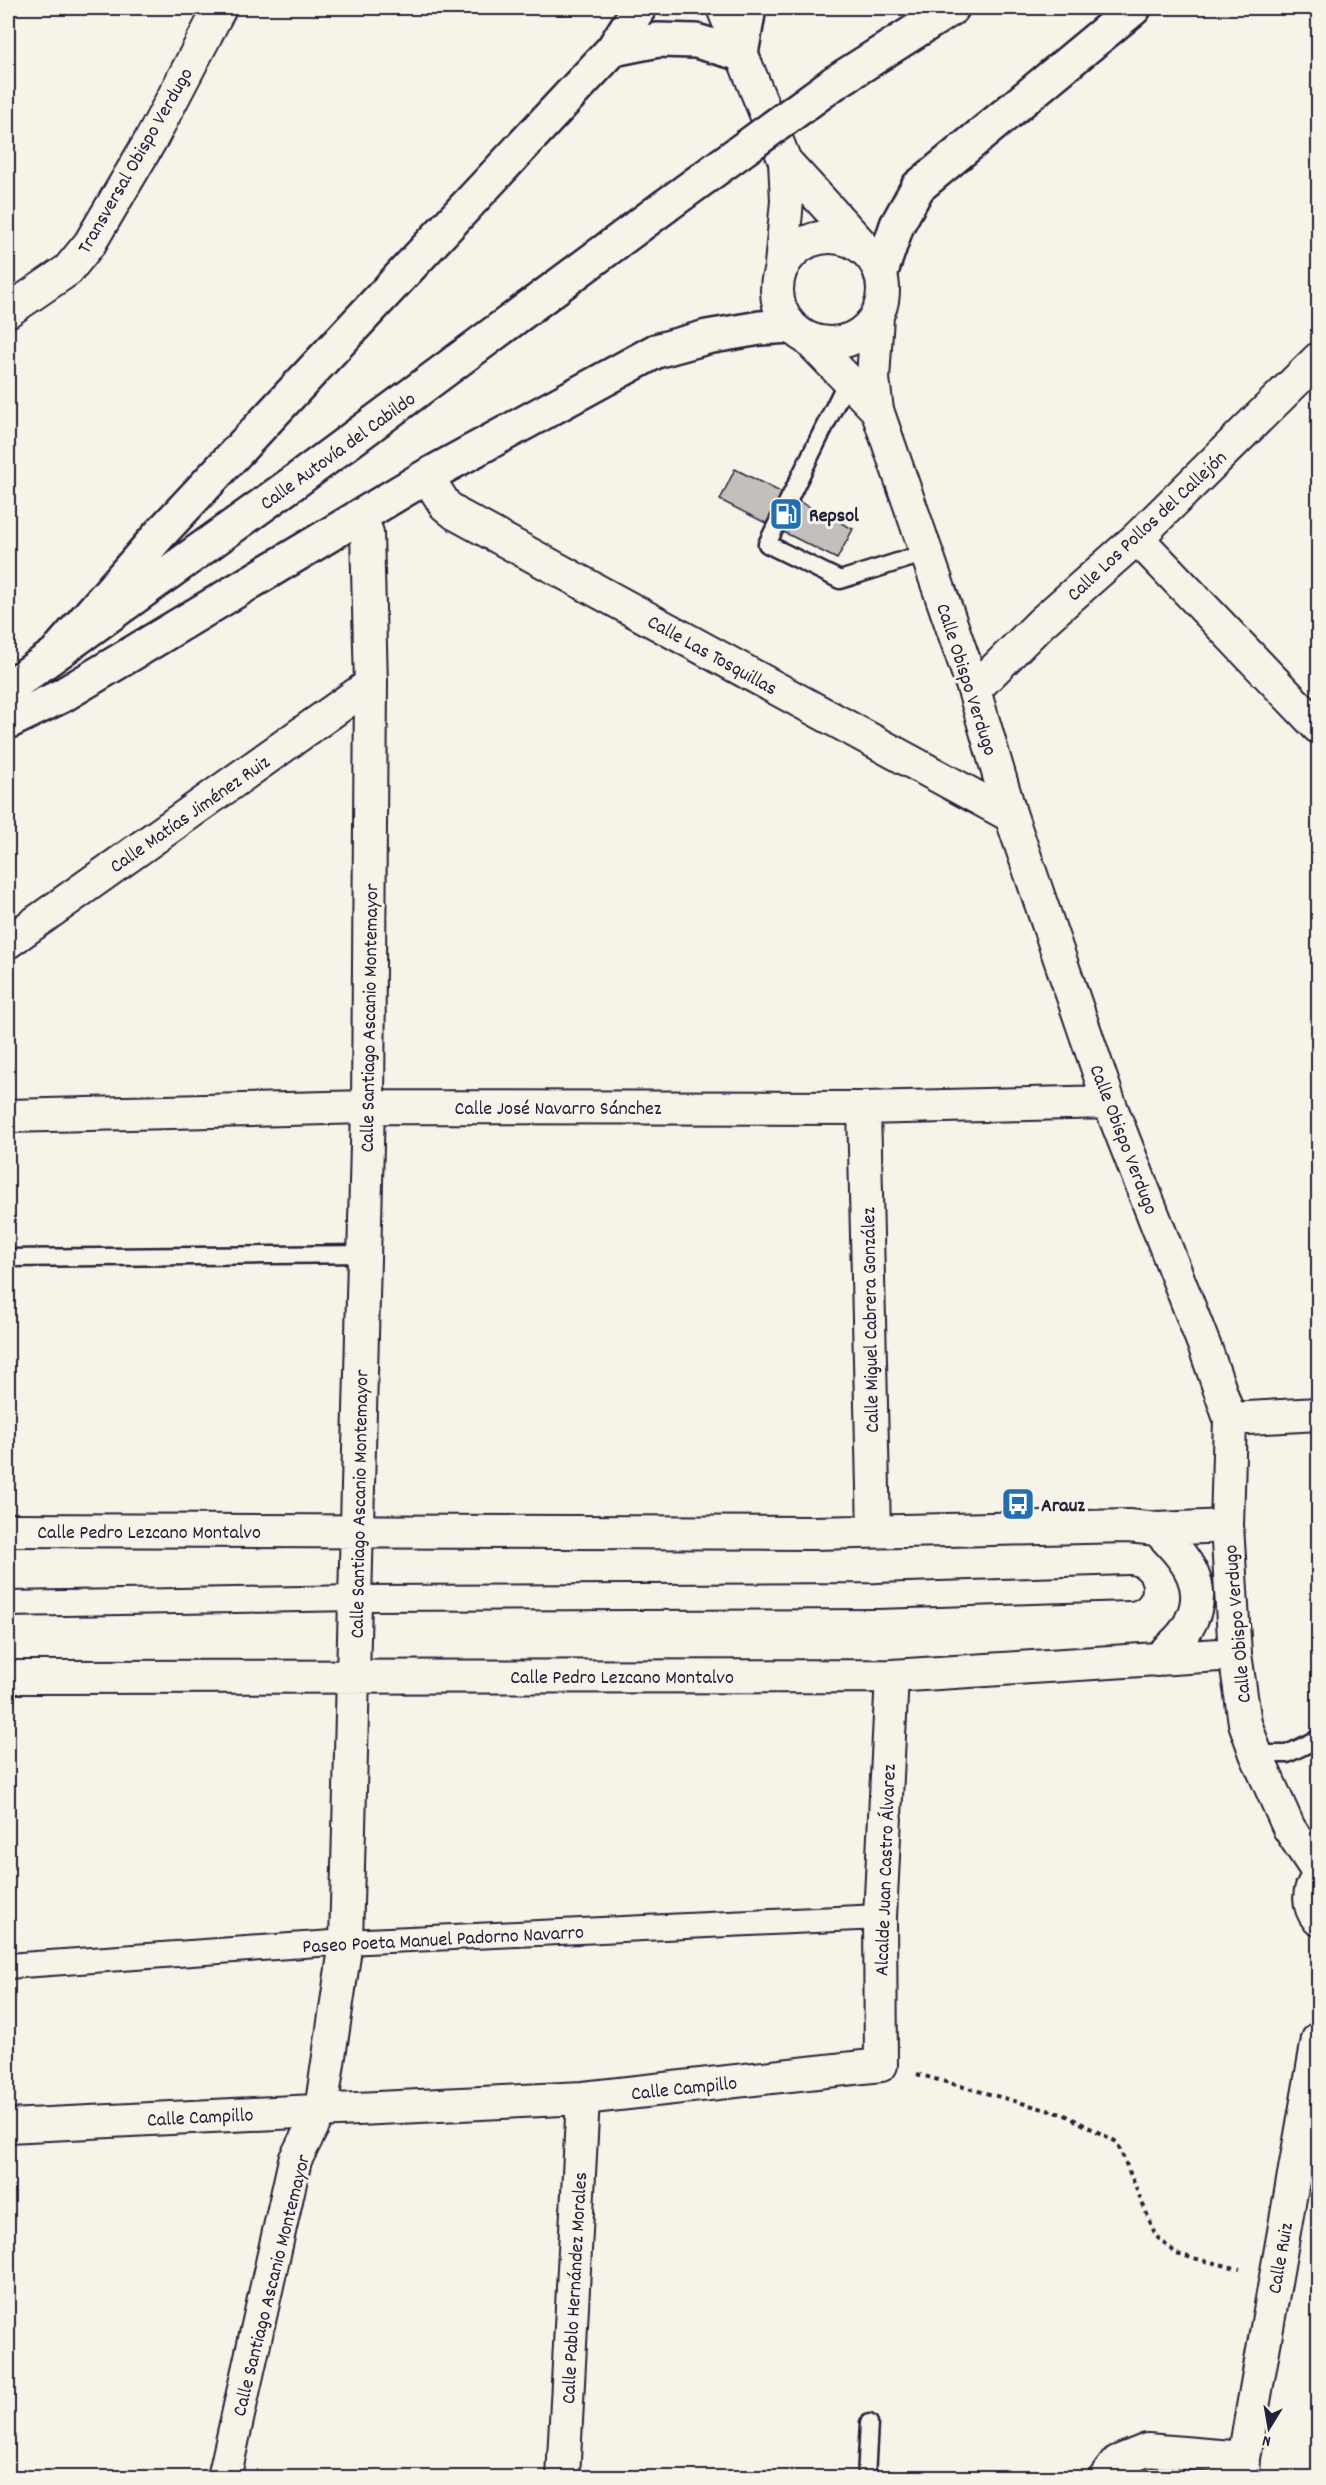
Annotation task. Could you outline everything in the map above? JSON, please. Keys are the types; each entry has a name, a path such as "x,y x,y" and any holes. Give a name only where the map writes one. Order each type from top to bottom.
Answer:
{"main road":[{"path":"56,653 168,525 613,49 639,8"},
{"path":"613,49 658,40 696,41 741,54 749,8"},
{"name":"Calle Autovía del Cabildo","path":"8,688 294,483 834,83 952,8"},
{"path":"872,260 897,225 918,187 1134,8"},
{"path":"8,722 63,695 427,476 656,351 707,337 760,328 799,332"}],"street":[{"name":"Transversal Obispo Verdugo","path":"15,296 68,270 90,243 153,136 220,8"},
{"path":"723,8 785,161 872,260 883,300 877,316 867,329 850,339 829,343 799,332 780,309 776,290 781,266 787,201 785,161"},
{"path":"781,266 794,249 817,238 840,236 872,260"},
{"name":"Calle Obispo Verdugo","path":"877,316 873,379 877,410 974,690 1011,816 1109,1102 1206,1350 1230,1419 1227,1526 1235,1654 1245,1723 1256,1754 1289,1828 1318,1872"},
{"name":"Calle Obispo Verdugo","path":"799,332 877,410"},
{"name":"Calle Los Pollos del Callejón","path":"974,690 1041,623 1137,538 1318,359"},
{"name":"Calle Las Tosquillas","path":"427,476 445,505 456,514 1011,816"},
{"name":"Calle Santiago Ascanio Montemayor","path":"224,2478 295,2160 321,2110 346,1942 368,1107 371,684 367,533 360,515"},
{"path":"1137,538 1318,728"},
{"name":"Calle Matías Jiménez Ruiz","path":"8,942 371,684"},
{"name":"Calle José Navarro Sánchez","path":"8,1116 368,1107 864,1108 1109,1102"},
{"name":"Calle Miguel Cabrera González","path":"864,1108 874,1531"},
{"path":"1230,1419 1318,1414"},
{"name":"Calle Pedro Lezcano Montalvo","path":"8,1530 813,1533 1128,1526 1157,1529 1227,1526"},
{"path":"1157,1529 1176,1549 1196,1578 1198,1602 1185,1630 1157,1660"},
{"path":"8,1604 356,1598 855,1596 1129,1588"},
{"name":"Calle Pedro Lezcano Montalvo","path":"8,1677 892,1676 1235,1654"},
{"name":"Alcalde Juan Castro Álvarez","path":"881,2064 880,1917 892,1676"},
{"path":"1318,1878 1311,1890 1310,1900 1311,1908 1318,1919"},
{"name":"Paseo Poeta Manuel Padorno Navarro","path":"8,1966 346,1942 880,1917"},
{"name":"Calle Ruiz","path":"1243,2468 1318,2039"},
{"name":"Calle Campillo","path":"8,2126 584,2098 881,2064"},
{"name":"Calle Pablo Hernández Morales","path":"563,2478 584,2098"},
{"path":"1105,2478 1117,2462 1147,2450 1243,2468"}],"lane":[{"path":"848,379 767,544 840,580 926,553"},
{"path":"8,1257 364,1254"},
{"path":"1256,1754 1287,1754 1318,1738"},
{"path":"867,2478 869,2423"}],"path":[{"path":"881,2064 1065,2115 1118,2142 1156,2236 1176,2254 1276,2278"}],"building":[{"name":"Repsol","path":"735,469 853,529 837,559 720,500"}],"place":[{"name":"Repsol","path":"786,514"},
{"name":"Arauz","path":"1018,1504"}]}
